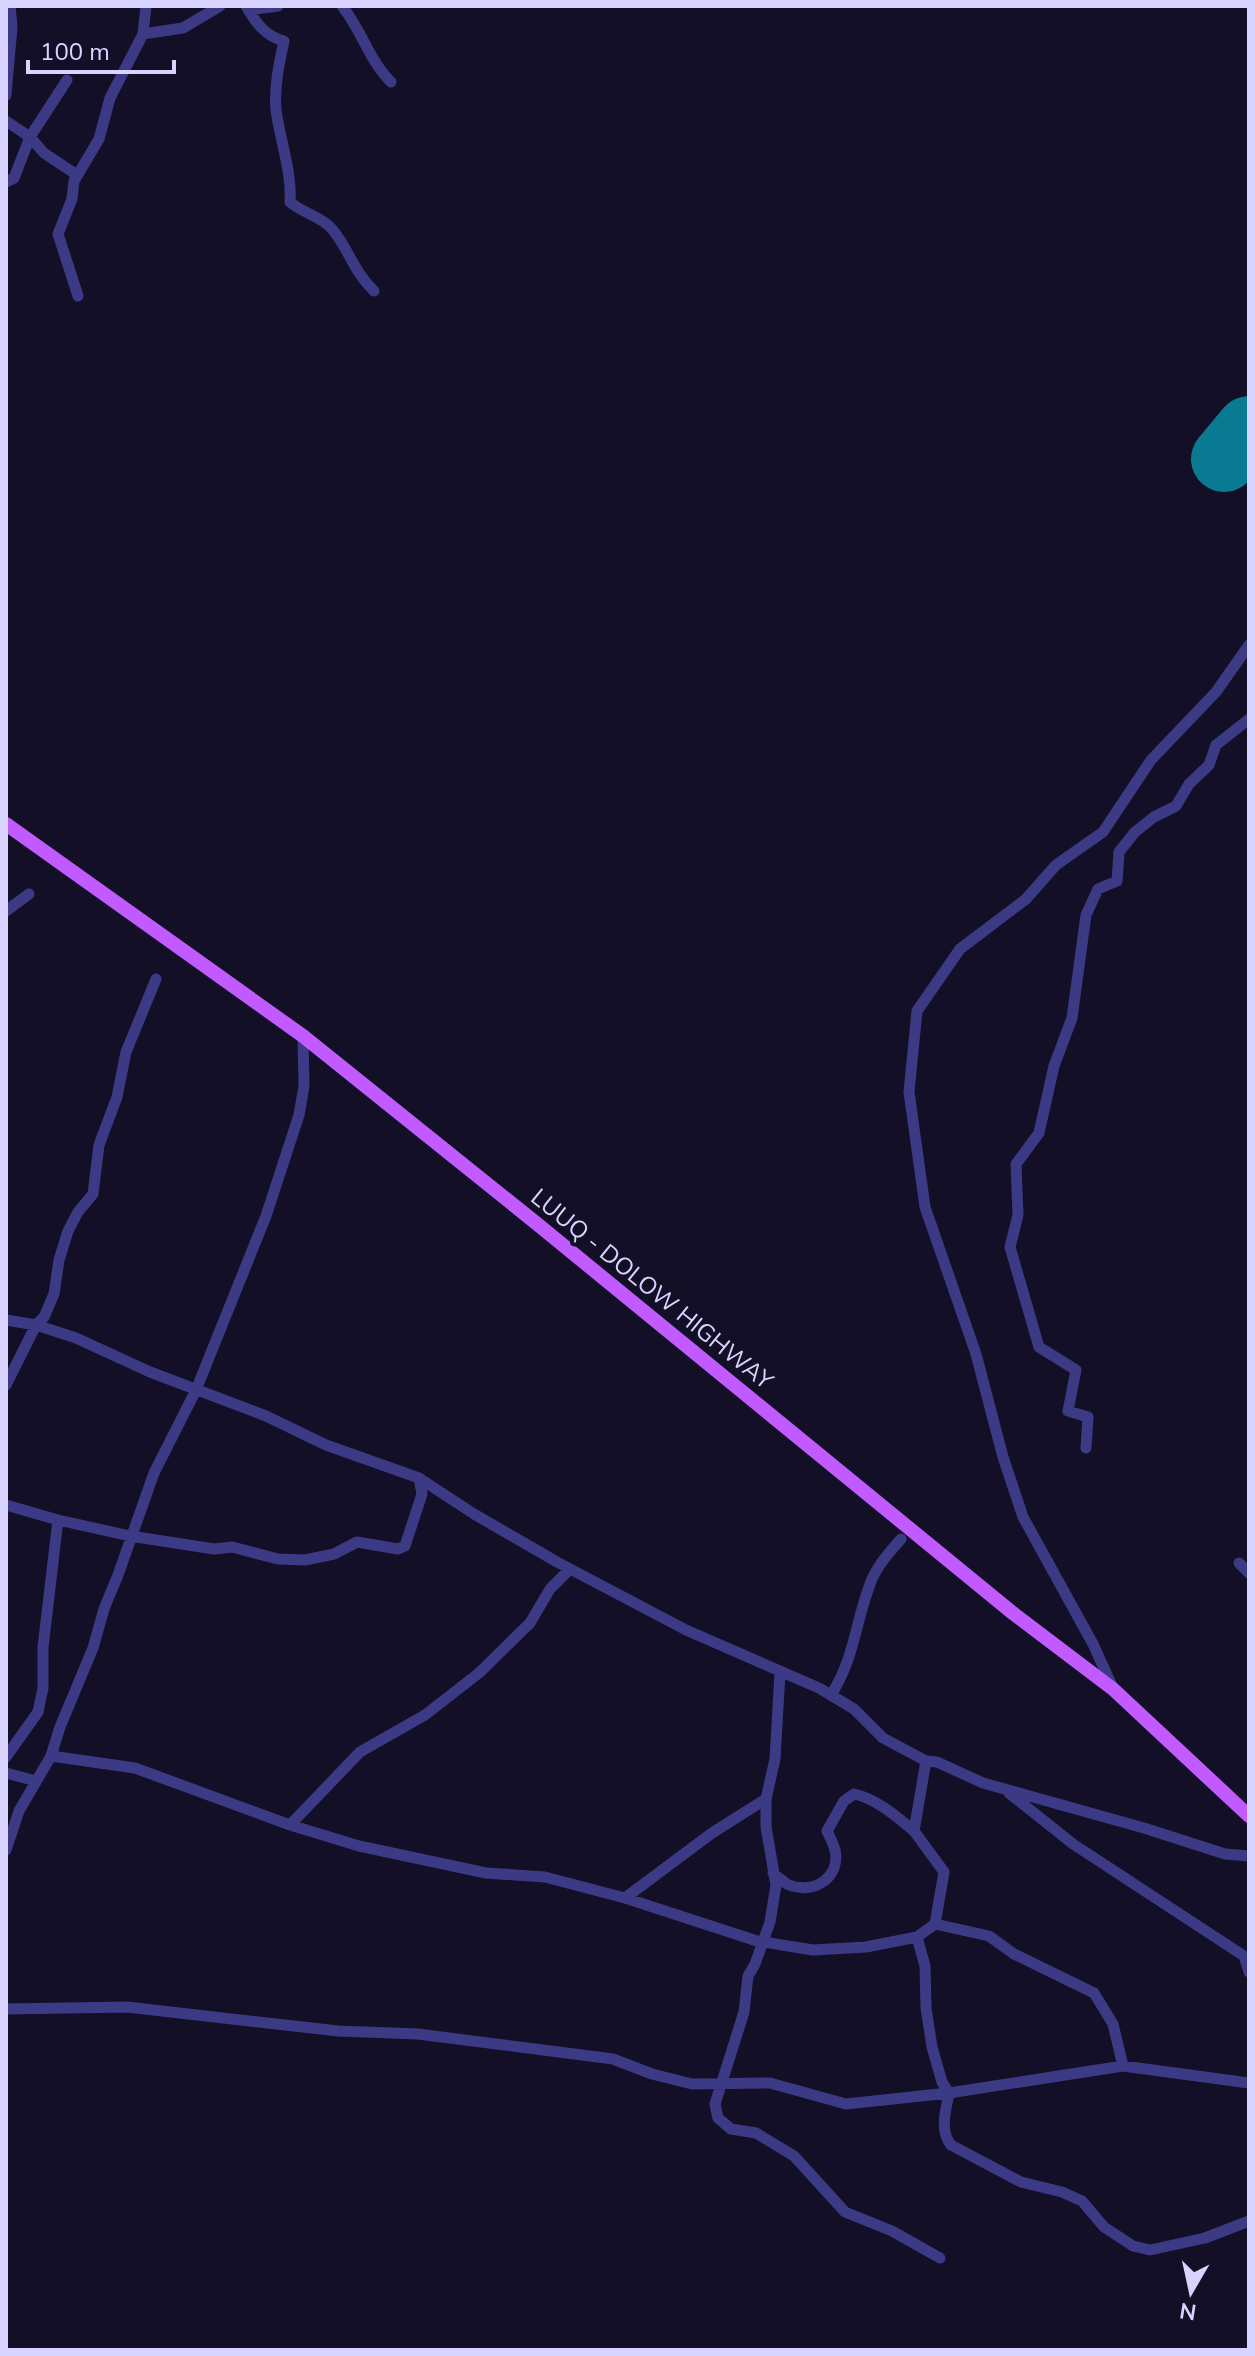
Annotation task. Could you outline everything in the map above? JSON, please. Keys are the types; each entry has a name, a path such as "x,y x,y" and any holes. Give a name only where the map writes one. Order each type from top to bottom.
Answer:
{"main road":[{"name":"LUUQ - DOLOW HIGHWAY","path":"6,824 303,1036 548,1232 1014,1614 1113,1689 1249,1816"}],"street":[{"path":"6,95 10,6"},
{"path":"11,19 22,6"},
{"path":"78,296 58,234 72,199 77,175 99,139 110,98 143,34 146,6"},
{"path":"143,34 183,28 220,6"},
{"path":"278,6 248,8 259,27 270,36 284,41 275,94 276,113 292,186 290,202 330,226 346,249 357,273 374,291"},
{"path":"342,6 391,82"},
{"path":"6,182 14,178 30,137 67,80"},
{"path":"6,121 30,137 44,153 77,175"},
{"path":"1113,1689 1093,1644 1023,1517 1003,1457 976,1354 925,1207 909,1092 917,1011 960,949 1026,899 1056,865 1103,832 1151,760 1216,692 1249,645"},
{"path":"1086,1448 1088,1417 1068,1411 1076,1370 1039,1347 1010,1247 1018,1215 1016,1164 1039,1133 1054,1066 1072,1018 1086,915 1098,889 1117,881 1119,852 1135,832 1154,817 1176,806 1189,784 1209,765 1216,745 1249,719"},
{"path":"6,911 29,894"},
{"path":"6,1385 54,1294 59,1260 68,1231 93,1194 99,1145 117,1097 126,1052 156,979"},
{"path":"6,1850 19,1811 51,1756 93,1648 104,1609 154,1473 196,1390 266,1216 299,1115 304,1086 303,1036"},
{"path":"6,1320 36,1325 76,1338 150,1372 266,1416 326,1445 419,1478 474,1514 570,1569 686,1630 831,1695 854,1709 883,1738 926,1761 937,1762 983,1783 1225,1854 1249,1856"},
{"path":"6,1505 130,1536 214,1549 232,1547 278,1559 305,1560 334,1554 357,1542 398,1549 405,1546 422,1494 419,1478"},
{"path":"6,1757 38,1712 43,1688 43,1647 58,1520"},
{"path":"831,1695 841,1679 869,1587 880,1564 901,1539"},
{"path":"1239,1563 1249,1573"},
{"path":"290,1825 360,1752 425,1715 479,1673 530,1623 550,1589 570,1569"},
{"path":"780,1673 775,1759 766,1799 766,1827 776,1885 770,1922 748,1976 744,2012 715,2104 718,2118 731,2129 756,2133 794,2156 845,2212 892,2231 940,2258"},
{"path":"51,1756 135,1768 290,1825 419,1860 486,1873 545,1877 625,1898 747,1938 813,1950 866,1947 917,1937 935,1924 944,1872 914,1831 895,1815 854,1794 844,1801 827,1831 835,1851 835,1868 824,1883 809,1889 788,1885 773,1873"},
{"path":"914,1831 926,1761"},
{"path":"6,1773 36,1781"},
{"path":"1004,1789 1073,1844 1244,1956 1249,1972"},
{"path":"625,1898 712,1833 766,1799"},
{"path":"935,1924 989,1936 1014,1954 1094,1993 1113,2024 1123,2066"},
{"path":"917,1937 925,1966 926,2008 932,2047 942,2082 949,2093 944,2117 946,2138 951,2145 1021,2182 1062,2192 1082,2201 1104,2227 1133,2246 1150,2250 1205,2238 1249,2221"},
{"path":"6,2009 127,2007 338,2031 418,2034 613,2059 652,2074 692,2084 770,2083 846,2104 949,2093 1123,2066 1249,2083"}],"runway":[{"path":"1224,459 1249,429"}]}
